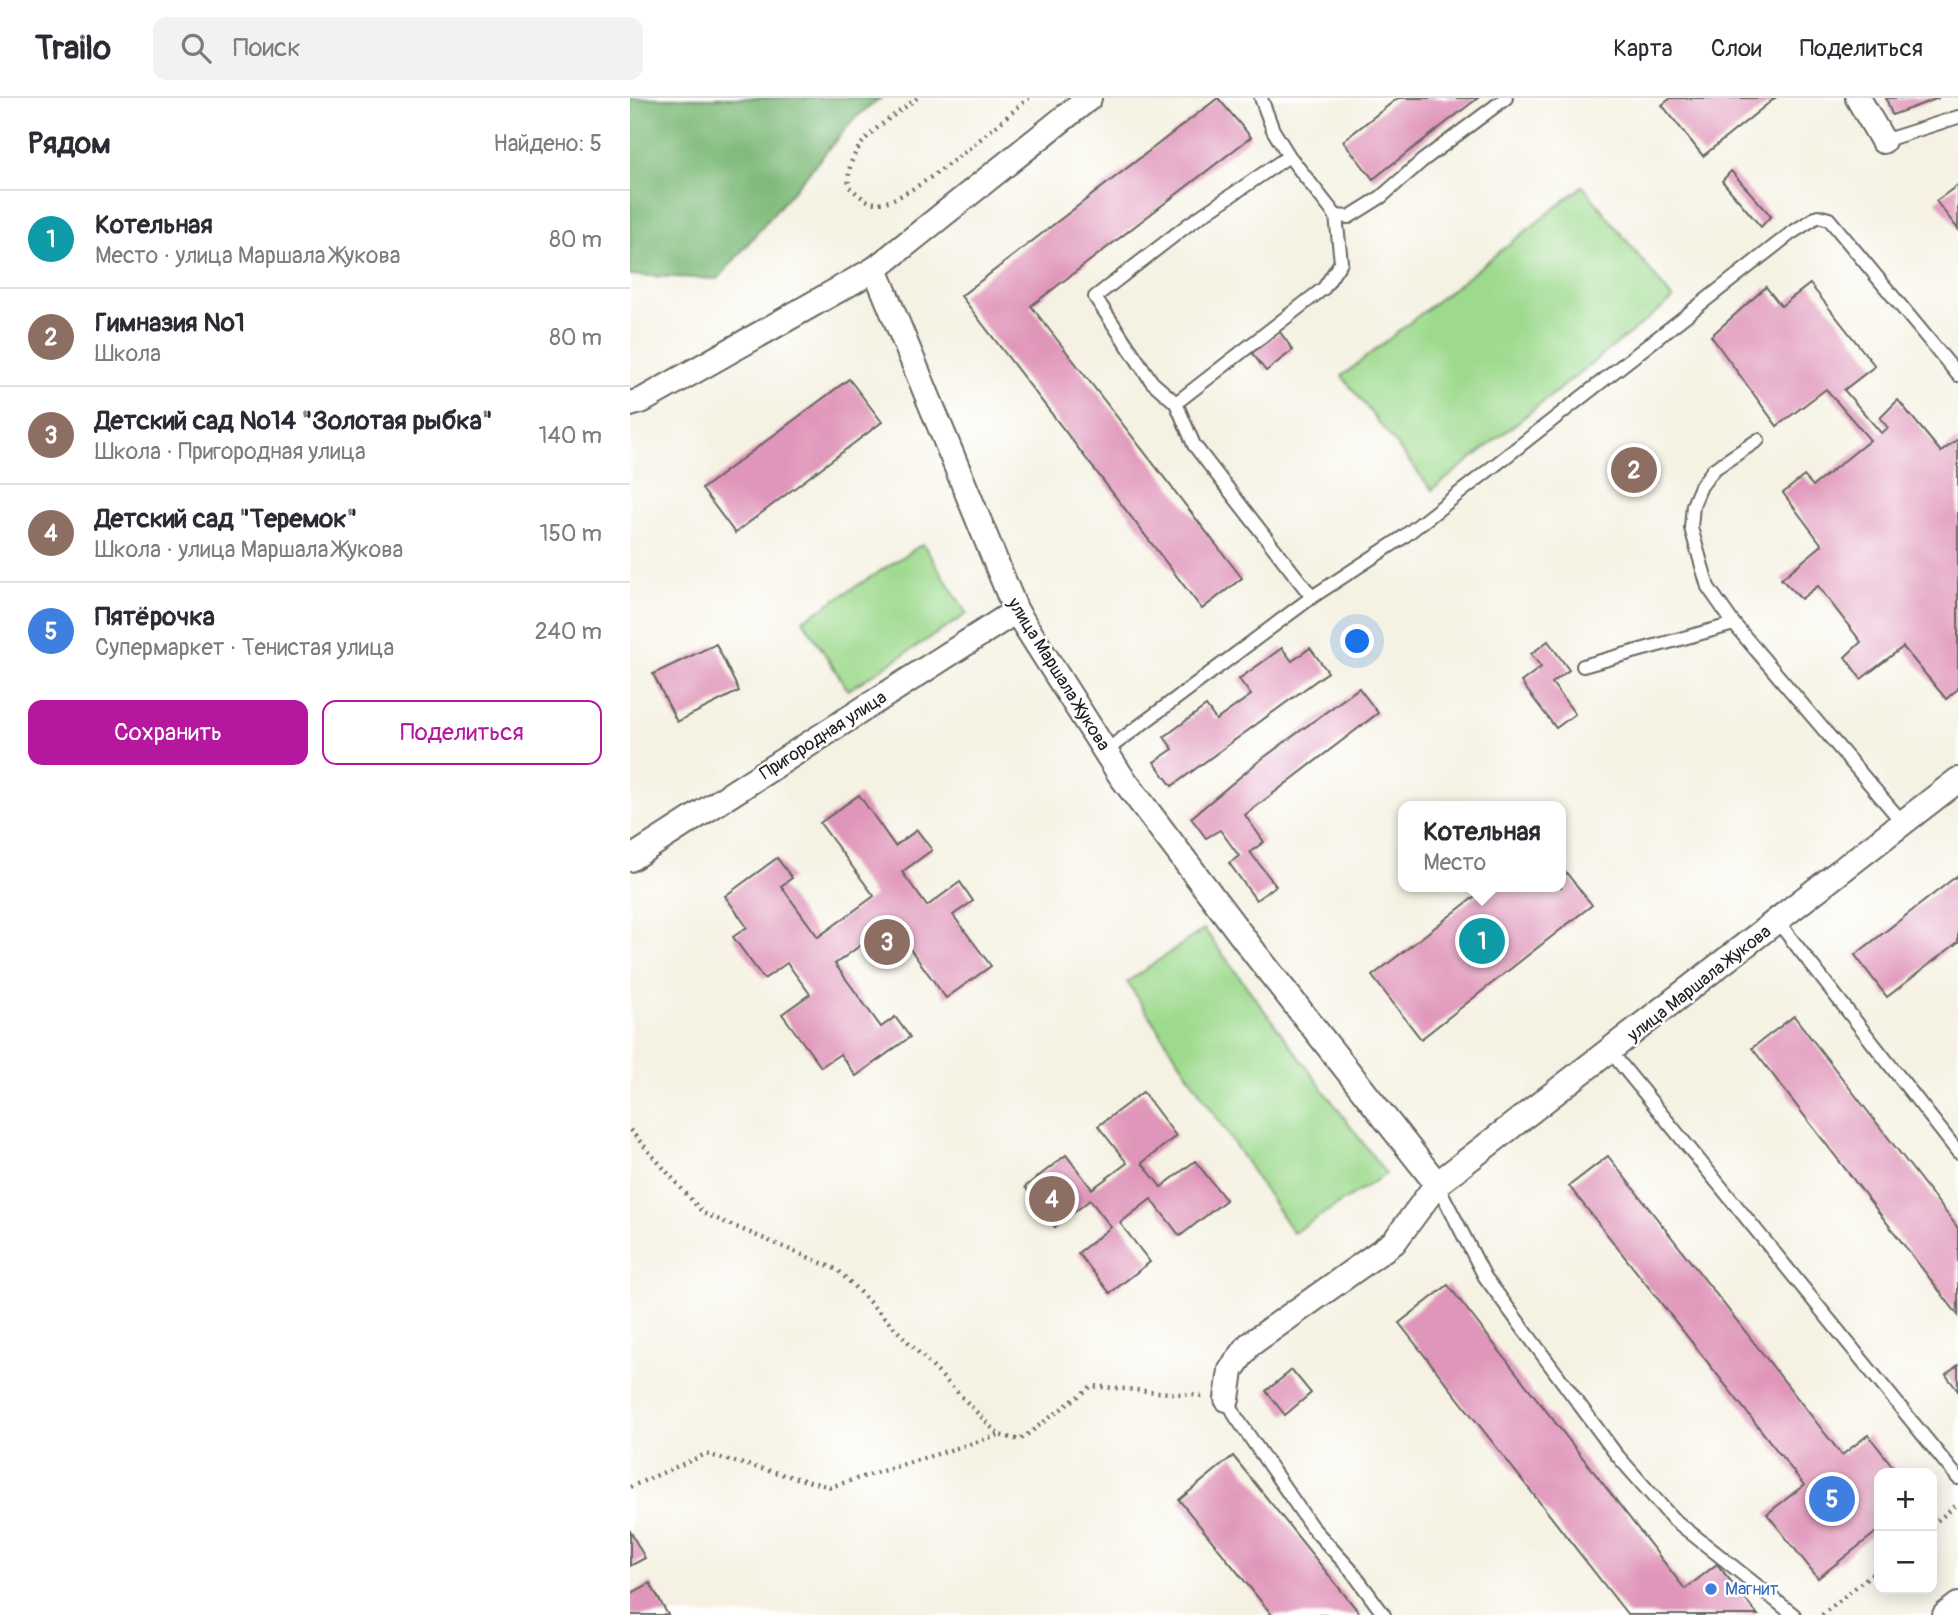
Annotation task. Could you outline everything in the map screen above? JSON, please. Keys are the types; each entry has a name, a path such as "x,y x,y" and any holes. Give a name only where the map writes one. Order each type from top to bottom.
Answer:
{"street":[{"path":"630,404 643,400 875,269 1089,98"},
{"path":"1858,98 1882,141"},
{"name":"улица Маршала Жукова","path":"875,269 1016,611 1107,750 1121,776 1257,956 1437,1184"},
{"name":"Пригородная улица","path":"630,859 1016,611"},
{"name":"улица Маршала Жукова","path":"1227,1399 1231,1370 1249,1345 1394,1242 1437,1184 1611,1052 1958,780"},
{"path":"1945,1615 1958,1605"}],"lane":[{"path":"1176,404 1324,288 1341,262 1336,216 1289,156 1273,130 1261,98"},
{"path":"1336,216 1349,217 1381,197 1422,161 1506,98"},
{"path":"1882,141 1958,117"},
{"path":"1289,156 1189,224 1095,298 1152,382 1176,404 1194,445 1312,597"},
{"path":"1107,750 1312,597 1402,538 1790,233 1818,216 1829,219 1958,375"},
{"path":"1758,440 1714,468 1701,486 1693,505 1691,528 1708,587 1734,624 1903,823"},
{"path":"1583,666 1734,624"},
{"path":"1778,922 1958,1152"},
{"path":"1611,1052 1958,1478"},
{"path":"1437,1184 1485,1277 1616,1454 1672,1518 1794,1615"},
{"path":"1227,1399 1236,1417 1311,1526 1351,1570 1384,1615"}],"path":[{"path":"917,98 857,146 847,169 849,187 864,200 877,203 904,194 1029,98"},
{"path":"630,1130 702,1213 838,1270 999,1435"},
{"path":"630,1487 706,1454 830,1487 999,1435 1020,1440 1092,1386 1227,1399"},
{"path":"1937,1521 1958,1504"},
{"path":"1822,1615 1874,1572"}],"green space":[{"path":"630,98 881,98 854,119 718,279 630,275"},
{"path":"1583,186 1673,299 1432,490 1342,376"},
{"path":"923,544 967,614 848,690 803,620"},
{"path":"1204,929 1386,1174 1293,1233 1127,982"}],"building":[{"path":"1218,98 1251,137 1031,306 1242,578 1202,609 961,296"},
{"path":"1398,98 1478,98 1373,179 1343,141"},
{"path":"1671,98 1775,98 1703,156 1662,105"},
{"path":"1886,98 1939,98 1892,115"},
{"path":"1731,171 1771,216 1761,227 1722,181"},
{"path":"1958,185 1958,229 1936,201"},
{"path":"1810,284 1875,366 1844,390 1881,433 1888,428 1880,418 1898,400 1941,452 1958,439 1958,689 1946,699 1903,647 1861,679 1845,657 1861,642 1818,586 1801,599 1781,579 1822,545 1783,493 1804,476 1813,486 1870,440 1826,389 1777,426 1711,336 1766,287 1781,306"},
{"path":"1280,332 1293,350 1266,371 1252,353"},
{"path":"849,379 882,422 735,533 702,489"},
{"path":"1548,641 1569,670 1552,683 1575,714 1556,728 1521,682 1541,667 1531,654"},
{"path":"716,644 739,691 677,722 653,674"},
{"path":"1282,648 1292,661 1310,648 1328,672 1172,786 1154,762 1173,749 1164,737 1206,706 1216,720 1251,695 1239,679"},
{"path":"1359,688 1378,713 1245,815 1264,842 1250,852 1276,886 1256,900 1229,863 1239,856 1220,830 1206,838 1191,818 1259,761"},
{"path":"859,795 895,846 917,830 932,850 902,872 927,906 960,882 973,901 953,915 991,966 946,998 891,923 835,964 881,1027 895,1017 910,1037 856,1076 840,1054 821,1067 782,1014 810,994 787,963 764,979 733,937 747,927 725,896 777,858 792,878 781,886 818,937 874,896 820,823"},
{"path":"1566,872 1592,905 1421,1039 1372,976 1481,892 1566,892"},
{"path":"1958,875 1958,942 1887,997 1855,955"},
{"path":"1794,1016 1958,1228 1958,1315 1752,1048"},
{"path":"1143,1092 1176,1136 1142,1163 1161,1187 1195,1161 1226,1200 1180,1236 1151,1199 1120,1223 1150,1262 1110,1293 1078,1253 1111,1227 1090,1200 1055,1227 1025,1187 1066,1155 1092,1189 1127,1163 1098,1126"},
{"path":"1608,1156 1842,1455 1868,1435 1894,1468 1874,1468 1874,1534 1818,1578 1767,1514 1804,1485 1569,1186"},
{"path":"1448,1285 1685,1589 1717,1564 1758,1615 1628,1615 1399,1323"},
{"path":"1958,1365 1958,1391 1946,1375"},
{"path":"1292,1370 1311,1393 1285,1415 1266,1391"},
{"path":"1233,1456 1361,1615 1272,1615 1179,1500"},
{"path":"630,1531 645,1558 630,1566"},
{"path":"650,1583 668,1615 630,1615 630,1594"}],"place":[{"name":"Гимназия №1","path":"1634,470"},
{"name":"Котельная","path":"1482,941"},
{"name":"Детский сад №14 \"Золотая рыбка\"","path":"887,942"},
{"name":"Детский сад \"Теремок\"","path":"1052,1199"},
{"name":"Пятёрочка","path":"1832,1499"},
{"name":"Магнит","path":"1711,1589"}]}
